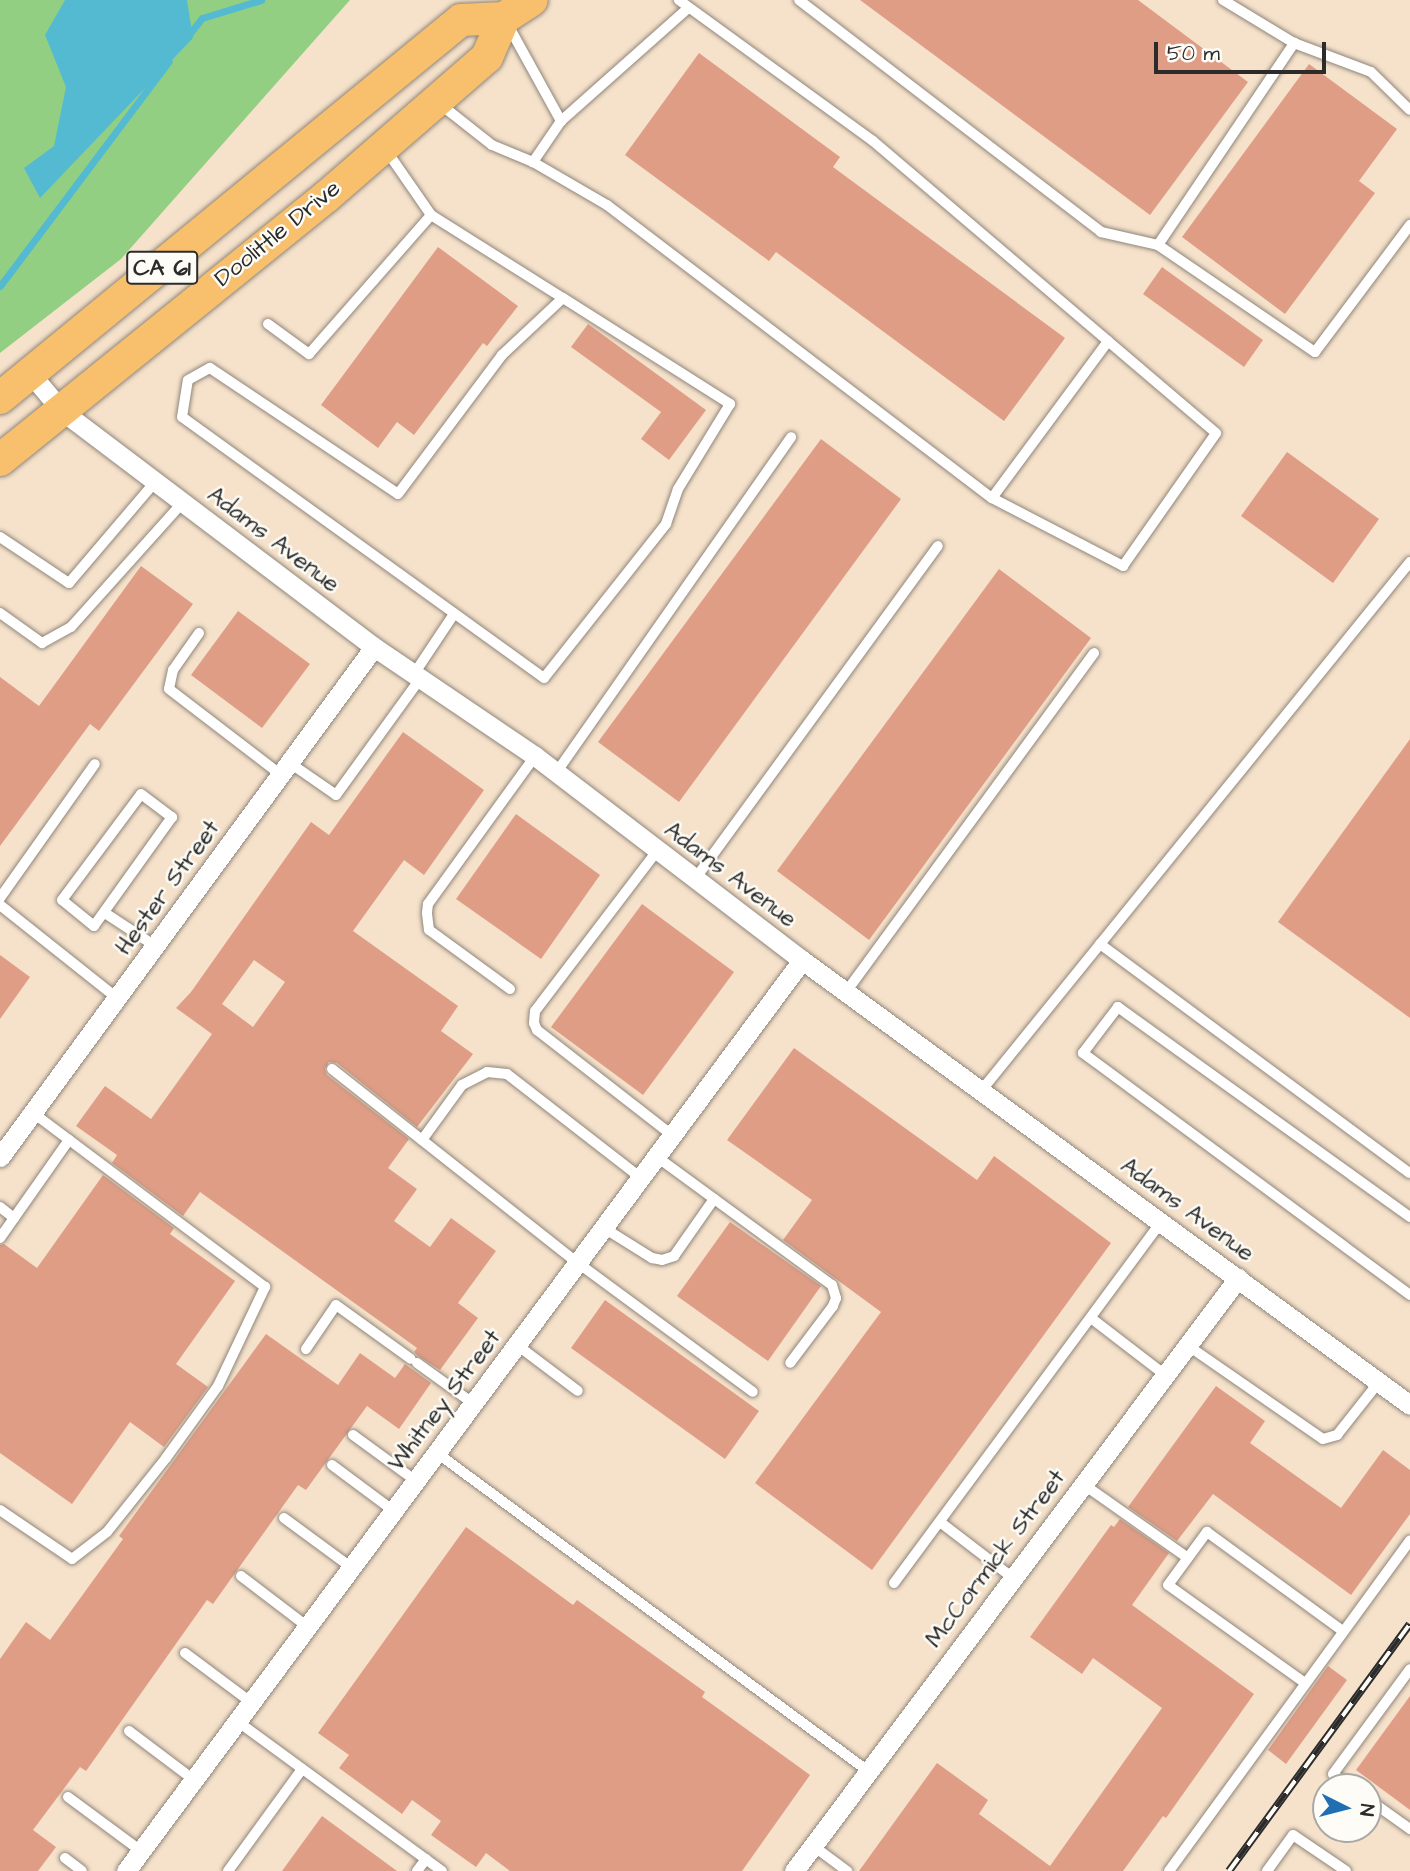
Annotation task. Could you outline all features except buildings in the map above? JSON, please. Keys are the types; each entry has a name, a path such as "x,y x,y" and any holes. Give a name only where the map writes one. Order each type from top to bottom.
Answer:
{"main road":[{"path":"504,18 532,0"},
{"name":"Doolittle Drive","path":"0,398 461,20 504,18 487,57 384,146 0,460"}],"street":[{"name":"Adams Avenue","path":"30,373 62,411 374,647 535,756 802,960 1410,1405"},
{"name":"Hester Street","path":"0,1157 374,647"},
{"name":"Whitney Street","path":"127,1871 802,960"},
{"name":"McCormick Street","path":"794,1871 1238,1278"}],"lane":[{"path":"436,101 492,145 533,162 607,205 992,498 1123,566 1216,433 873,141 687,9 679,0"},
{"path":"799,0 1101,232 1158,245 1315,352 1410,225"},
{"path":"1223,0 1294,43 1371,72 1410,110"},
{"path":"533,162 561,121 687,9"},
{"path":"504,18 561,121"},
{"path":"1158,245 1294,43"},
{"path":"384,146 430,215 563,298 730,404 678,489 666,524 544,678 182,417 188,380 210,368 398,494 502,355 563,298"},
{"path":"268,324 309,354 430,215"},
{"path":"992,498 1108,341"},
{"path":"556,773 792,436"},
{"path":"0,537 69,583 155,482"},
{"path":"0,613 42,643 71,627 183,502"},
{"path":"695,880 938,546"},
{"path":"981,1091 1410,562"},
{"path":"199,633 173,670 169,689 285,769 336,795 417,676 454,614"},
{"path":"846,992 1094,653"},
{"path":"510,989 429,930 427,913 428,904 535,756"},
{"path":"0,898 95,764"},
{"path":"141,794 172,817 105,913 93,926 62,900 141,794"},
{"path":"657,851 536,1012 534,1023 537,1030 672,1135"},
{"path":"0,905 117,998"},
{"path":"105,913 155,946"},
{"path":"1101,943 1410,1173"},
{"path":"1410,1217 1118,1007 1083,1054 1410,1295"},
{"path":"332,1069 578,1263 753,1392"},
{"path":"422,1140 462,1085 487,1072 507,1074 641,1178"},
{"path":"0,1510 72,1559 107,1532 166,1458 218,1386 265,1287 33,1113"},
{"path":"0,1238 69,1140"},
{"path":"657,1157 832,1285 835,1298 833,1306 789,1363"},
{"path":"604,1228 652,1258 674,1256 714,1199"},
{"path":"0,1207 14,1218"},
{"path":"894,1583 1161,1222"},
{"path":"306,1349 336,1305 474,1404"},
{"path":"1091,1318 1165,1375"},
{"path":"517,1345 578,1391"},
{"path":"1187,1345 1323,1439 1337,1435 1379,1382"},
{"path":"353,1435 416,1481"},
{"path":"437,1453 868,1771"},
{"path":"332,1465 394,1511"},
{"path":"1083,1484 1188,1558"},
{"path":"284,1518 352,1568"},
{"path":"940,1522 1013,1577"},
{"path":"1305,1684 1168,1585 1207,1532 1343,1631"},
{"path":"1169,1871 1410,1541"},
{"path":"241,1576 308,1627"},
{"path":"185,1653 251,1703"},
{"path":"1334,1773 1410,1669"},
{"path":"237,1721 442,1871"},
{"path":"129,1731 194,1780"},
{"path":"228,1871 302,1769"},
{"path":"68,1797 141,1851"},
{"path":"1382,1809 1410,1829"},
{"path":"1267,1871 1293,1835 1346,1871"},
{"path":"812,1845 847,1871"},
{"path":"65,1858 82,1871"},
{"path":"417,1871 426,1859"}],"green space":[{"path":"0,0 350,0 121,259 0,353"}],"water":[{"path":"65,0 187,0 193,38 40,198 24,168 54,146 66,87 45,35"}],"waterway":[{"path":"187,37 202,18 261,0"},
{"path":"0,286 169,61"}],"railway":[{"path":"1229,1871 1410,1624"}]}
